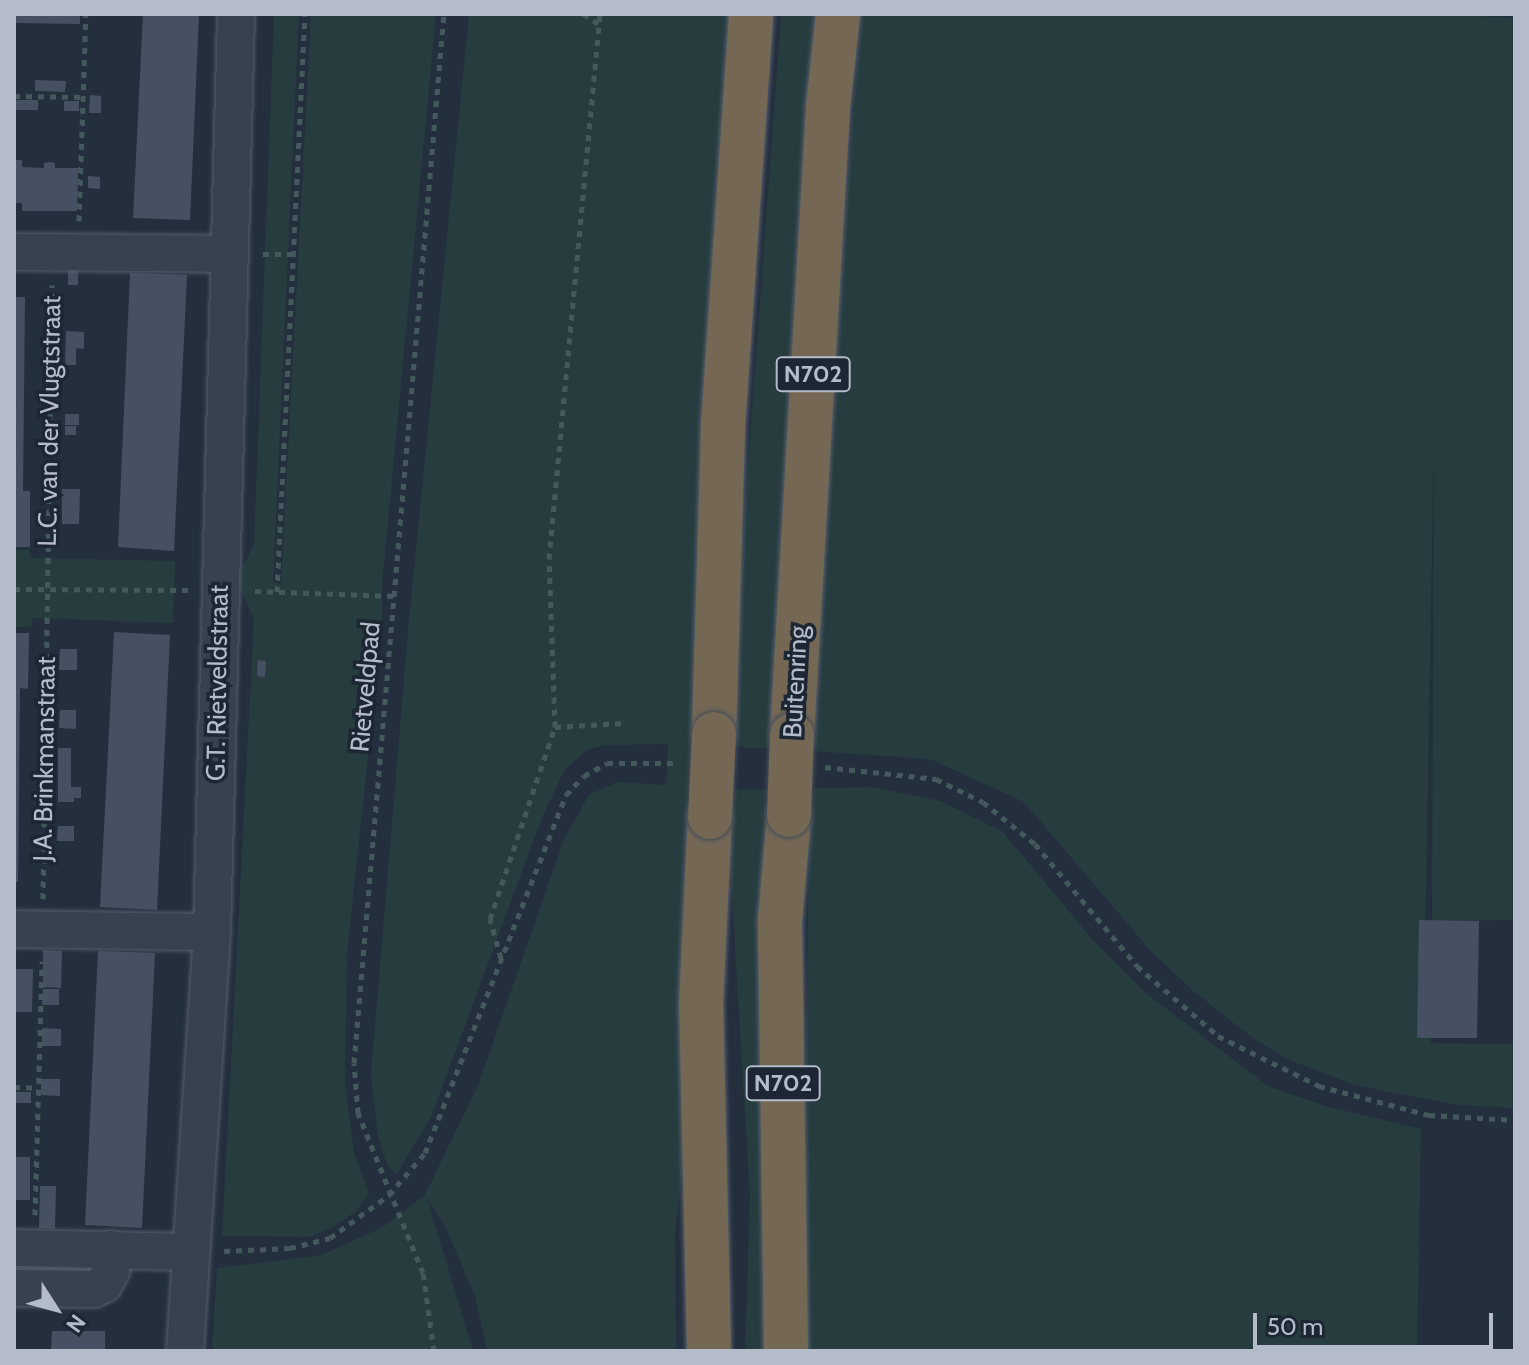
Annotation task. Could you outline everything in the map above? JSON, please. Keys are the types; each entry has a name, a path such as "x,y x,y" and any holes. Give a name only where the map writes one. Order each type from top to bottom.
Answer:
{"highway":[{"path":"709,1351 701,1005 714,734 723,426 751,14"},
{"name":"Buitenring","path":"786,1351 780,921 789,815 828,108 838,14"}],"street":[{"name":"G.T. Rietveldstraat","path":"185,1351 212,932 236,14"},
{"path":"14,252 230,254"},
{"path":"28,929 212,932"},
{"path":"24,1248 191,1252"},
{"path":"14,1288 94,1289 104,1284 111,1271 111,1249"}],"path":[{"name":"L.C. van der Vlugtstraat","path":"48,590 65,253 85,97 86,14"},
{"path":"277,592 305,14"},
{"name":"Rietveldpad","path":"434,1351 423,1273 358,1113 354,1063 444,14"},
{"path":"583,14 599,25"},
{"path":"501,959 490,919 555,727 549,559 600,14"},
{"path":"14,96 85,97"},
{"path":"14,589 220,590 394,596"},
{"name":"J.A. Brinkmanstraat","path":"24,1248 38,1088 28,929 48,590"},
{"path":"555,727 624,723"},
{"path":"14,1087 38,1088"}],"green space":[{"path":"274,14 299,14 273,582 281,584 311,14 436,14 382,586 382,624 347,954 345,1083 354,1152 369,1194 355,1212 331,1228 309,1237 222,1236 254,619 236,581 254,544"},
{"path":"469,14 745,14 688,1124 675,1234 676,1351 487,1351 475,1296 444,1224 427,1198 473,1351 212,1351 217,1268 322,1255 383,1227 425,1195 479,1083 564,839 589,795 617,782 666,785 668,744 606,745 586,750 564,771 542,818 431,1117 397,1174 387,1165 378,1136 371,1074 408,631"},
{"path":"781,14 824,14 776,749 732,747 741,560"},
{"path":"861,14 1437,14 1515,18 1515,920 1432,921 1434,436 1424,1006 1431,1043 1515,1044 1515,1108 1459,1105 1355,1085 1289,1060 1254,1039 1192,990 1150,950 1024,802 930,759 812,751 831,398"},
{"path":"14,550 30,550 30,558 175,561 173,623 32,618 31,627 14,627"},
{"path":"872,787 940,801 1002,831 1092,939 1147,994 1268,1086 1325,1106 1421,1129 1417,1351 807,1351 804,1196 810,788"},
{"path":"774,789 770,1351 745,1351 750,1197 728,831 730,790"}],"building":[{"path":"14,14 80,14 80,24 14,23"},
{"path":"143,14 199,14 190,220 133,218"},
{"path":"35,80 66,81 65,92 35,91"},
{"path":"90,95 101,96 101,113 89,113"},
{"path":"14,100 38,100 38,110 14,110"},
{"path":"64,101 79,101 79,111 64,111"},
{"path":"14,160 22,160 22,167 44,168 44,163 50,162 55,163 55,168 78,168 77,211 22,211 22,203 14,203"},
{"path":"88,176 100,177 100,189 88,188"},
{"path":"68,270 78,270 78,285 68,285"},
{"path":"130,273 187,275 174,551 118,547"},
{"path":"14,297 25,297 23,491 30,491 30,547 14,547"},
{"path":"66,331 84,332 84,349 76,348 76,365 65,365"},
{"path":"65,414 79,414 79,425 65,425"},
{"path":"65,426 76,426 76,435 65,435"},
{"path":"62,489 80,489 79,524 62,524"},
{"path":"114,632 170,635 157,910 100,907"},
{"path":"14,633 29,633 28,689 20,688 18,882 14,882"},
{"path":"60,649 77,649 77,670 59,670"},
{"path":"258,660 266,661 265,677 257,676"},
{"path":"60,710 76,710 76,729 59,728"},
{"path":"58,748 71,748 71,787 81,787 81,798 74,798 74,802 58,802"},
{"path":"58,826 74,826 74,841 57,841"},
{"path":"1419,920 1479,921 1477,1038 1417,1038"},
{"path":"43,950 62,951 61,988 43,987"},
{"path":"98,951 155,953 142,1228 85,1225"},
{"path":"14,969 33,969 32,1012 14,1012"},
{"path":"43,989 59,989 59,1005 42,1005"},
{"path":"42,1028 61,1029 61,1046 42,1046"},
{"path":"41,1079 60,1079 60,1096 41,1095"},
{"path":"16,1092 31,1092 31,1103 16,1103"},
{"path":"14,1157 30,1157 30,1200 14,1200"},
{"path":"40,1186 56,1186 55,1229 39,1228"},
{"path":"52,1331 105,1331 105,1351 51,1351"}]}
